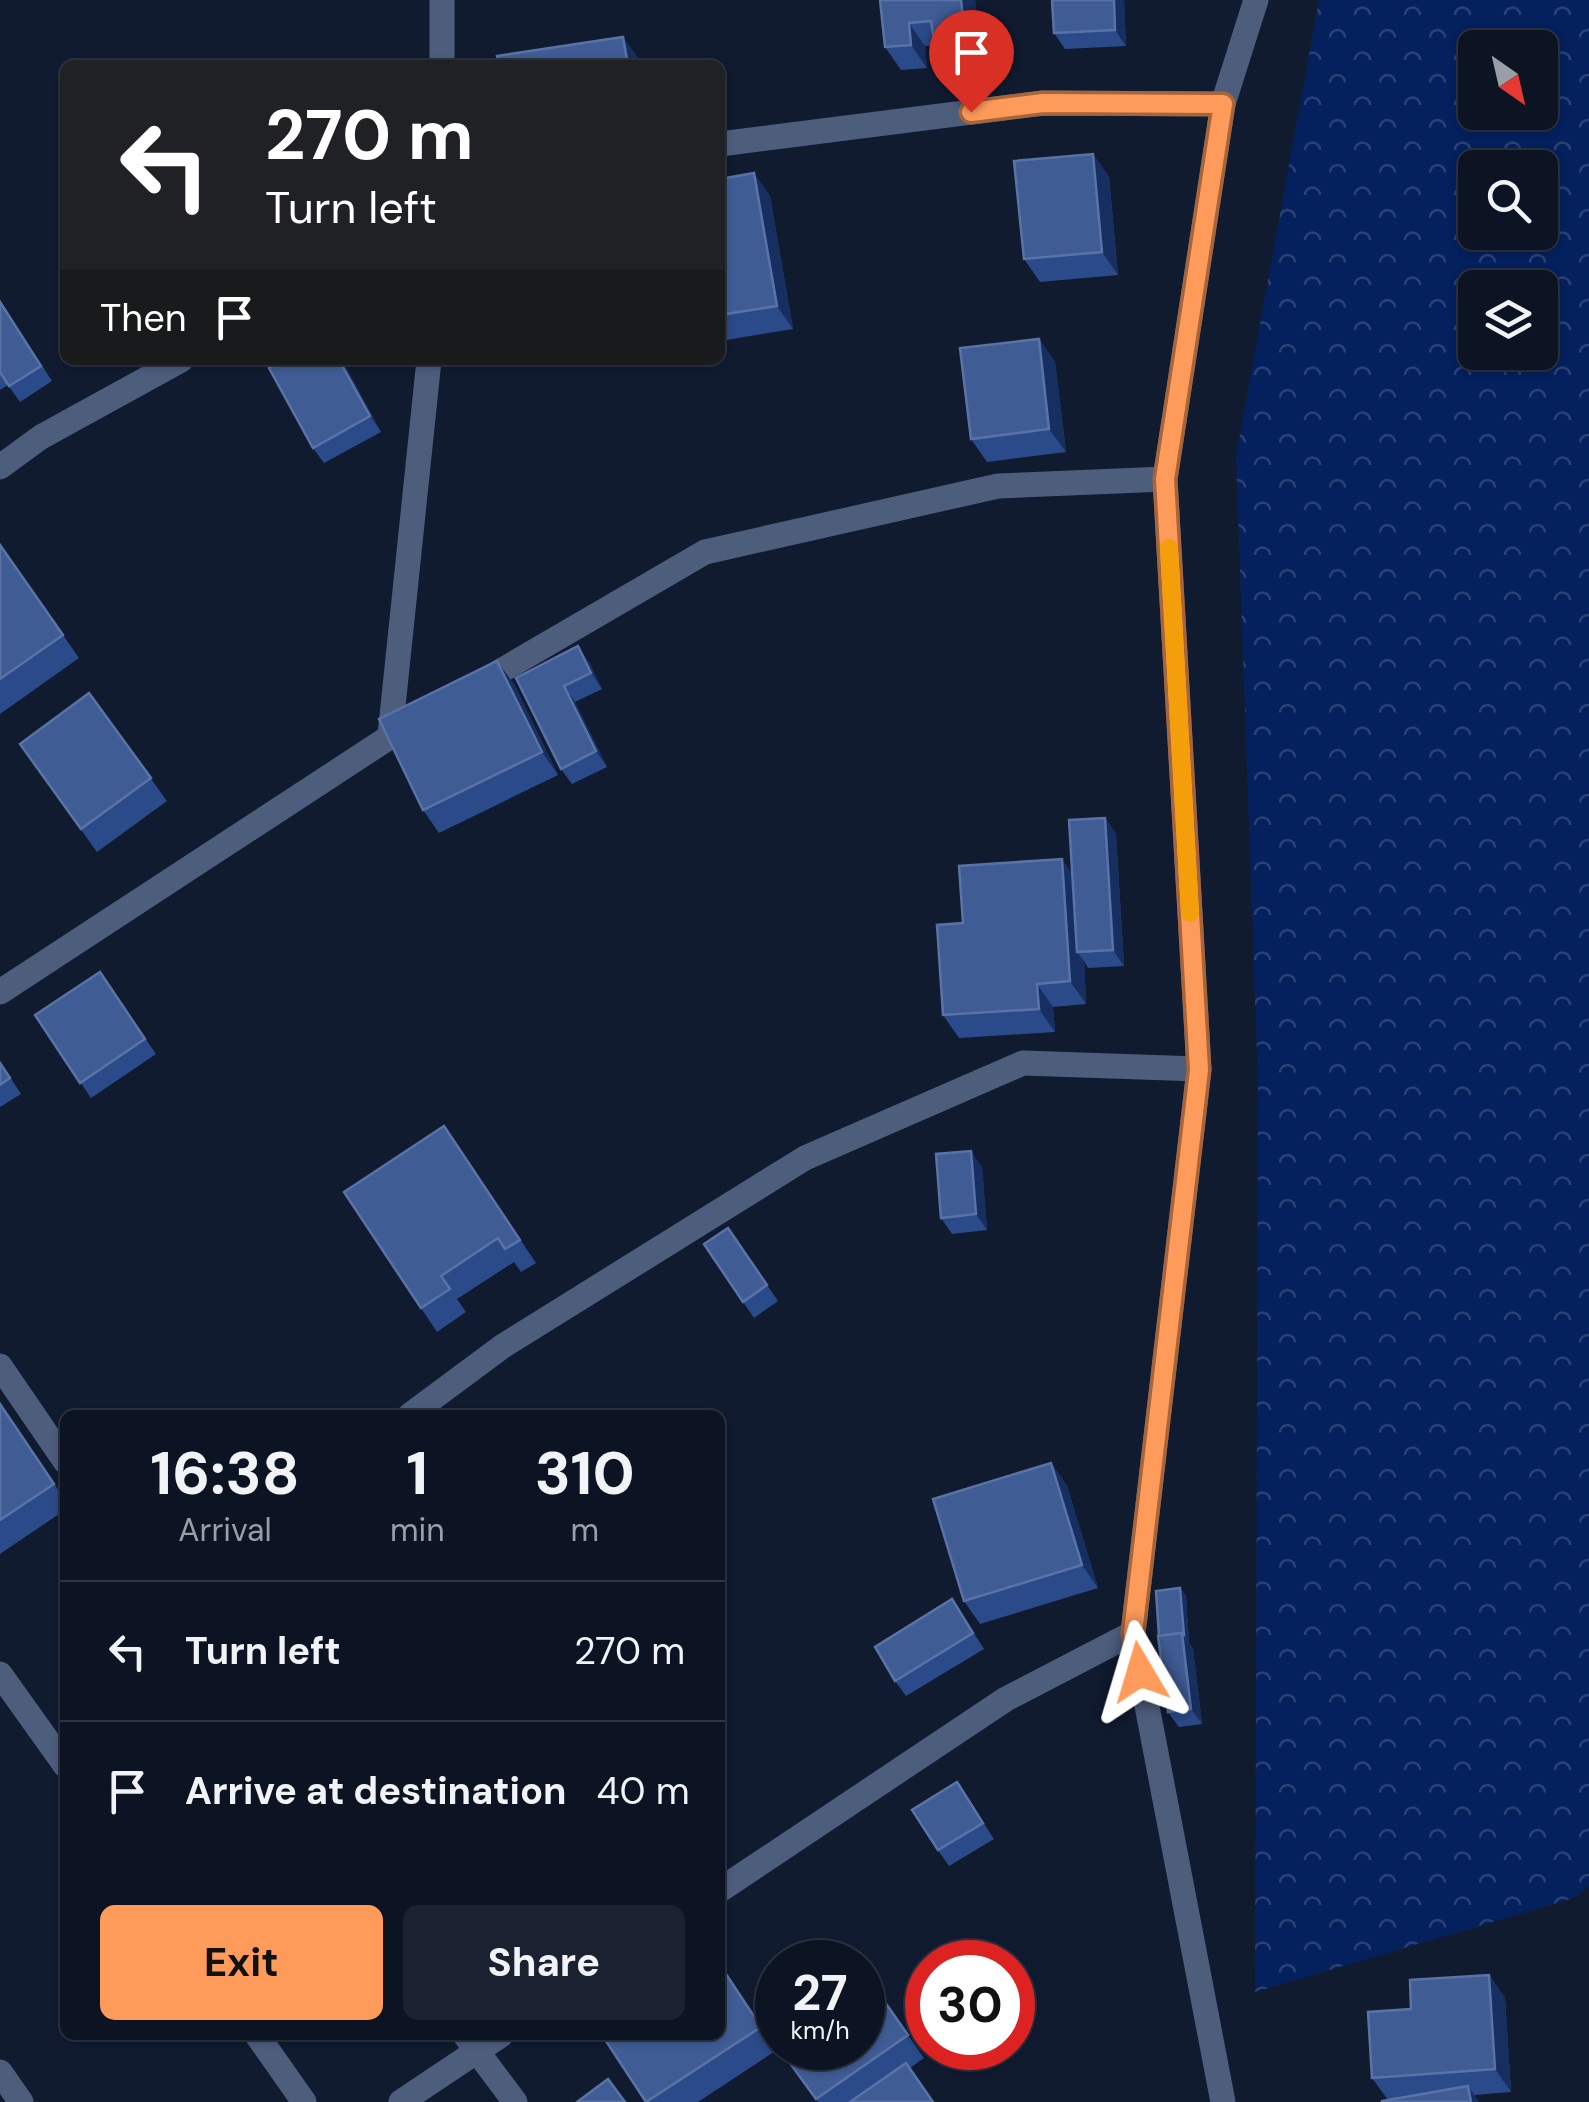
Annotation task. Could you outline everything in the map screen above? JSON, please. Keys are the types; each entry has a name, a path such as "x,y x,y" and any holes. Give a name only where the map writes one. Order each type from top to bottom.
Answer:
{"street":[{"path":"442,0 442,60"},
{"path":"1222,2102 1133,1633 1199,1070 1165,479 1223,104 1256,0"},
{"path":"725,143 1043,103 1223,104"},
{"path":"0,467 41,438 172,365"},
{"path":"390,735 428,365"},
{"path":"0,992 390,735 706,552 998,486 1165,479"},
{"path":"417,1410 503,1346 805,1158 1023,1063 1199,1070"},
{"path":"0,1366 60,1454"},
{"path":"725,1887 1006,1699 1133,1633"},
{"path":"0,1674 60,1759"},
{"path":"261,2040 304,2102"},
{"path":"400,2102 471,2043 515,2102"},
{"path":"0,2072 20,2102"}],"green space":[{"path":"1319,0 1589,0 1589,1886 1574,1898 1255,1992 1258,1083 1236,456"}],"building":[{"path":"880,0 961,0 965,37 934,41 931,21 909,23 911,45 885,47"},
{"path":"1052,0 1114,0 1115,30 1054,33"},
{"path":"623,37 627,60 498,60 497,56"},
{"path":"1093,154 1102,252 1024,259 1014,161"},
{"path":"754,173 777,306 725,314 725,178"},
{"path":"0,302 41,366 9,386 0,372"},
{"path":"1039,339 1049,429 971,439 960,348"},
{"path":"342,365 370,416 313,448 269,368"},
{"path":"0,545 63,635 0,679"},
{"path":"578,646 591,673 564,686 596,751 561,769 516,678"},
{"path":"497,661 542,752 423,810 379,719"},
{"path":"89,693 151,778 81,829 20,744"},
{"path":"1105,818 1113,950 1077,952 1069,820"},
{"path":"1062,859 1070,981 1037,984 1039,1009 943,1015 937,925 963,923 959,866"},
{"path":"100,972 145,1039 80,1083 35,1015"},
{"path":"0,1063 10,1078 0,1085"},
{"path":"444,1126 520,1240 505,1249 498,1238 441,1276 450,1289 421,1308 344,1192"},
{"path":"971,1151 976,1214 941,1218 936,1154"},
{"path":"728,1228 767,1285 743,1302 704,1244"},
{"path":"0,1404 54,1484 0,1520"},
{"path":"1051,1463 1082,1565 964,1601 933,1499"},
{"path":"1180,1588 1184,1635 1159,1636 1156,1591"},
{"path":"952,1599 973,1633 895,1681 875,1647"},
{"path":"1182,1633 1191,1709 1168,1712 1158,1636"},
{"path":"957,1782 983,1823 938,1850 912,1810"},
{"path":"725,1973 755,2018 755,2031 646,2102 605,2040 725,2040"},
{"path":"1489,1975 1495,2069 1372,2078 1368,2012 1411,2009 1410,1980"},
{"path":"885,2002 905,2031 905,2037 885,2051"},
{"path":"905,2064 905,2070 911,2070 933,2102 850,2102"},
{"path":"795,2070 858,2070 816,2099"},
{"path":"608,2079 625,2102 577,2102"},
{"path":"1468,2086 1471,2102 1382,2102 1382,2101"}],"slow traffic":[{"path":"1169,548 1190,913"}],"route":[{"path":"971,112 1043,103 1223,104 1165,479 1199,1070 1133,1633 1140,1672"}]}
